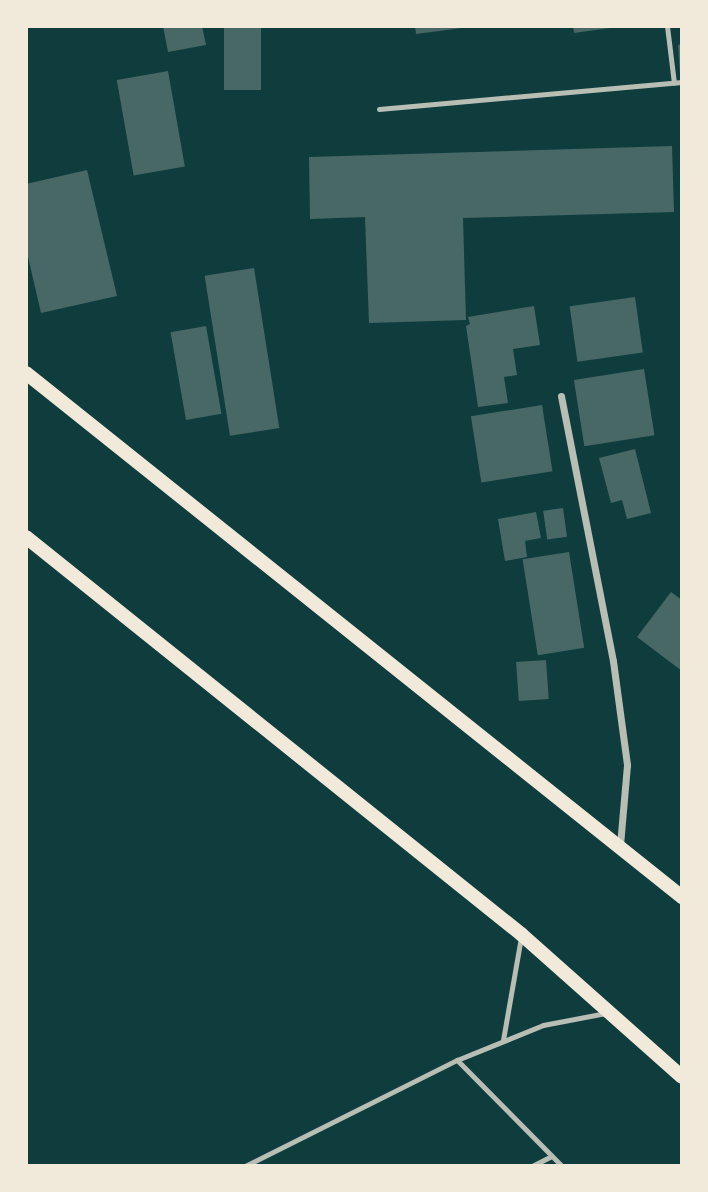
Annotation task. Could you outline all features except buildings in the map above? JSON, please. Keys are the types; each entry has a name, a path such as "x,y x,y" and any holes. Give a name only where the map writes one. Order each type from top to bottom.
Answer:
{"main road":[{"path":"26,373 682,897"},
{"path":"26,537 522,934 682,1077"}],"street":[{"path":"561,396 612,661 627,765 620,845"}],"lane":[{"path":"667,26 674,83"},
{"path":"379,109 682,82"},
{"path":"503,1040 522,934"},
{"path":"245,1166 457,1060 503,1040 543,1025 609,1013"},
{"path":"457,1060 562,1166"},
{"path":"533,1166 552,1156"}]}
